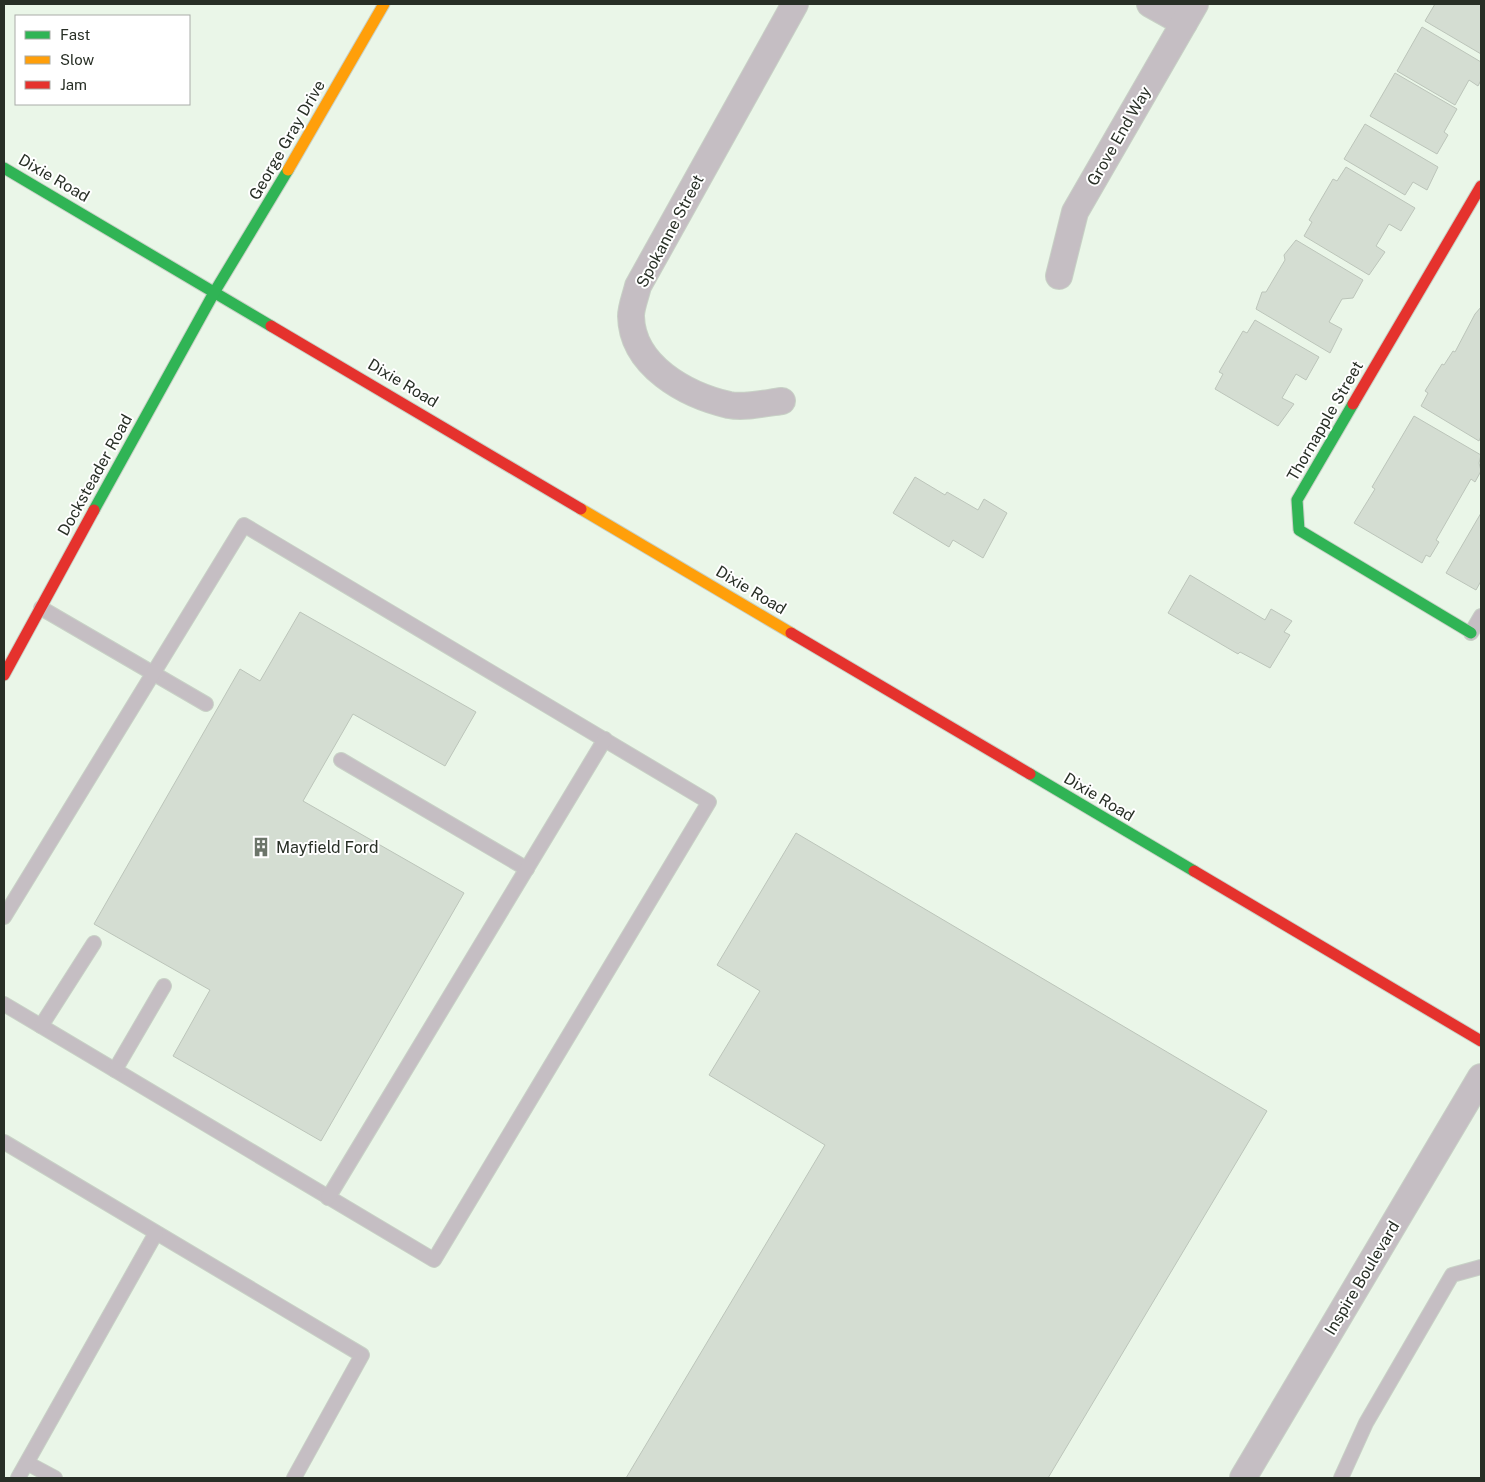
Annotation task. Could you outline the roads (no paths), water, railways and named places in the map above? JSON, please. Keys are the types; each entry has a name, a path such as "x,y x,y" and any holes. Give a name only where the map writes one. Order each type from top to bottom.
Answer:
{"main road":[{"name":"George Gray Drive","path":"215,291 259,221 384,4"},
{"name":"Dixie Road","path":"4,168 1481,1041"},
{"name":"Thornapple Street","path":"1471,633 1299,530 1298,500 1481,186"},
{"name":"Docksteader Road","path":"4,675 215,291"}],"street":[{"name":"Spokanne Street","path":"782,401 730,405 678,387 648,361 636,336 631,315 638,286 795,4"},
{"path":"1150,4 1189,13"},
{"name":"Grove End Way","path":"1059,276 1075,212 1189,13"},
{"name":"Inspire Boulevard","path":"1243,1478 1481,1077"}],"lane":[{"path":"4,917 244,525 709,802 434,1260 4,1004"},
{"path":"41,608 206,704"},
{"path":"1471,633 1481,616"},
{"path":"328,1198 605,739"},
{"path":"341,760 527,869"},
{"path":"42,1026 94,944"},
{"path":"114,1070 164,986"},
{"path":"4,1142 362,1355 294,1478"},
{"path":"18,1478 156,1233"},
{"path":"1341,1478 1366,1423 1452,1275 1481,1267"},
{"path":"26,1463 55,1478"}],"place":[{"name":"Mayfield Ford","path":"261,847"}]}
